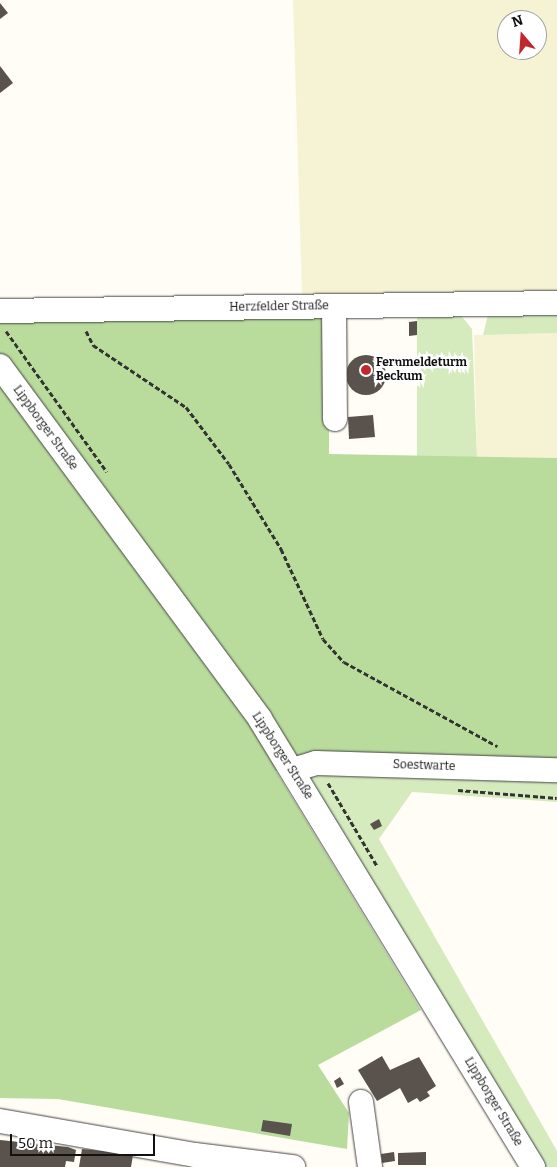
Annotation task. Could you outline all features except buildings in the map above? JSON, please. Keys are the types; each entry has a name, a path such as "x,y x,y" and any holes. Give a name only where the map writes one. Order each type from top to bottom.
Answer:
{"street":[{"name":"Herzfelder Straße","path":"0,310 557,303"},
{"path":"334,307 335,419"},
{"name":"Lippborger Straße","path":"0,366 260,719 293,770 524,1164"},
{"name":"Soestwarte","path":"293,770 316,763 557,770"},
{"path":"361,1102 370,1167"},
{"path":"0,1121 195,1155 293,1167"}],"path":[{"path":"77,310 93,346 186,407 229,464 281,549 323,639 344,662 506,751"}],"shaded area":[{"path":"293,0 557,0 557,292 302,295"},
{"path":"557,333 557,458 477,458 474,335"}],"green space":[{"path":"557,311 557,333 483,335 488,315"},
{"path":"417,313 459,313 472,329 477,458 417,456"},
{"path":"329,316 329,454 557,458 557,774 327,751 276,771 421,1010 318,1065 349,1113 347,1149 58,1099 0,1098 0,322"},
{"path":"327,751 557,774 557,802 412,792 379,839 557,1151 557,1167 544,1167 298,763"}],"place":[{"name":"Fernmeldeturm Beckum","path":"366,370"}]}
